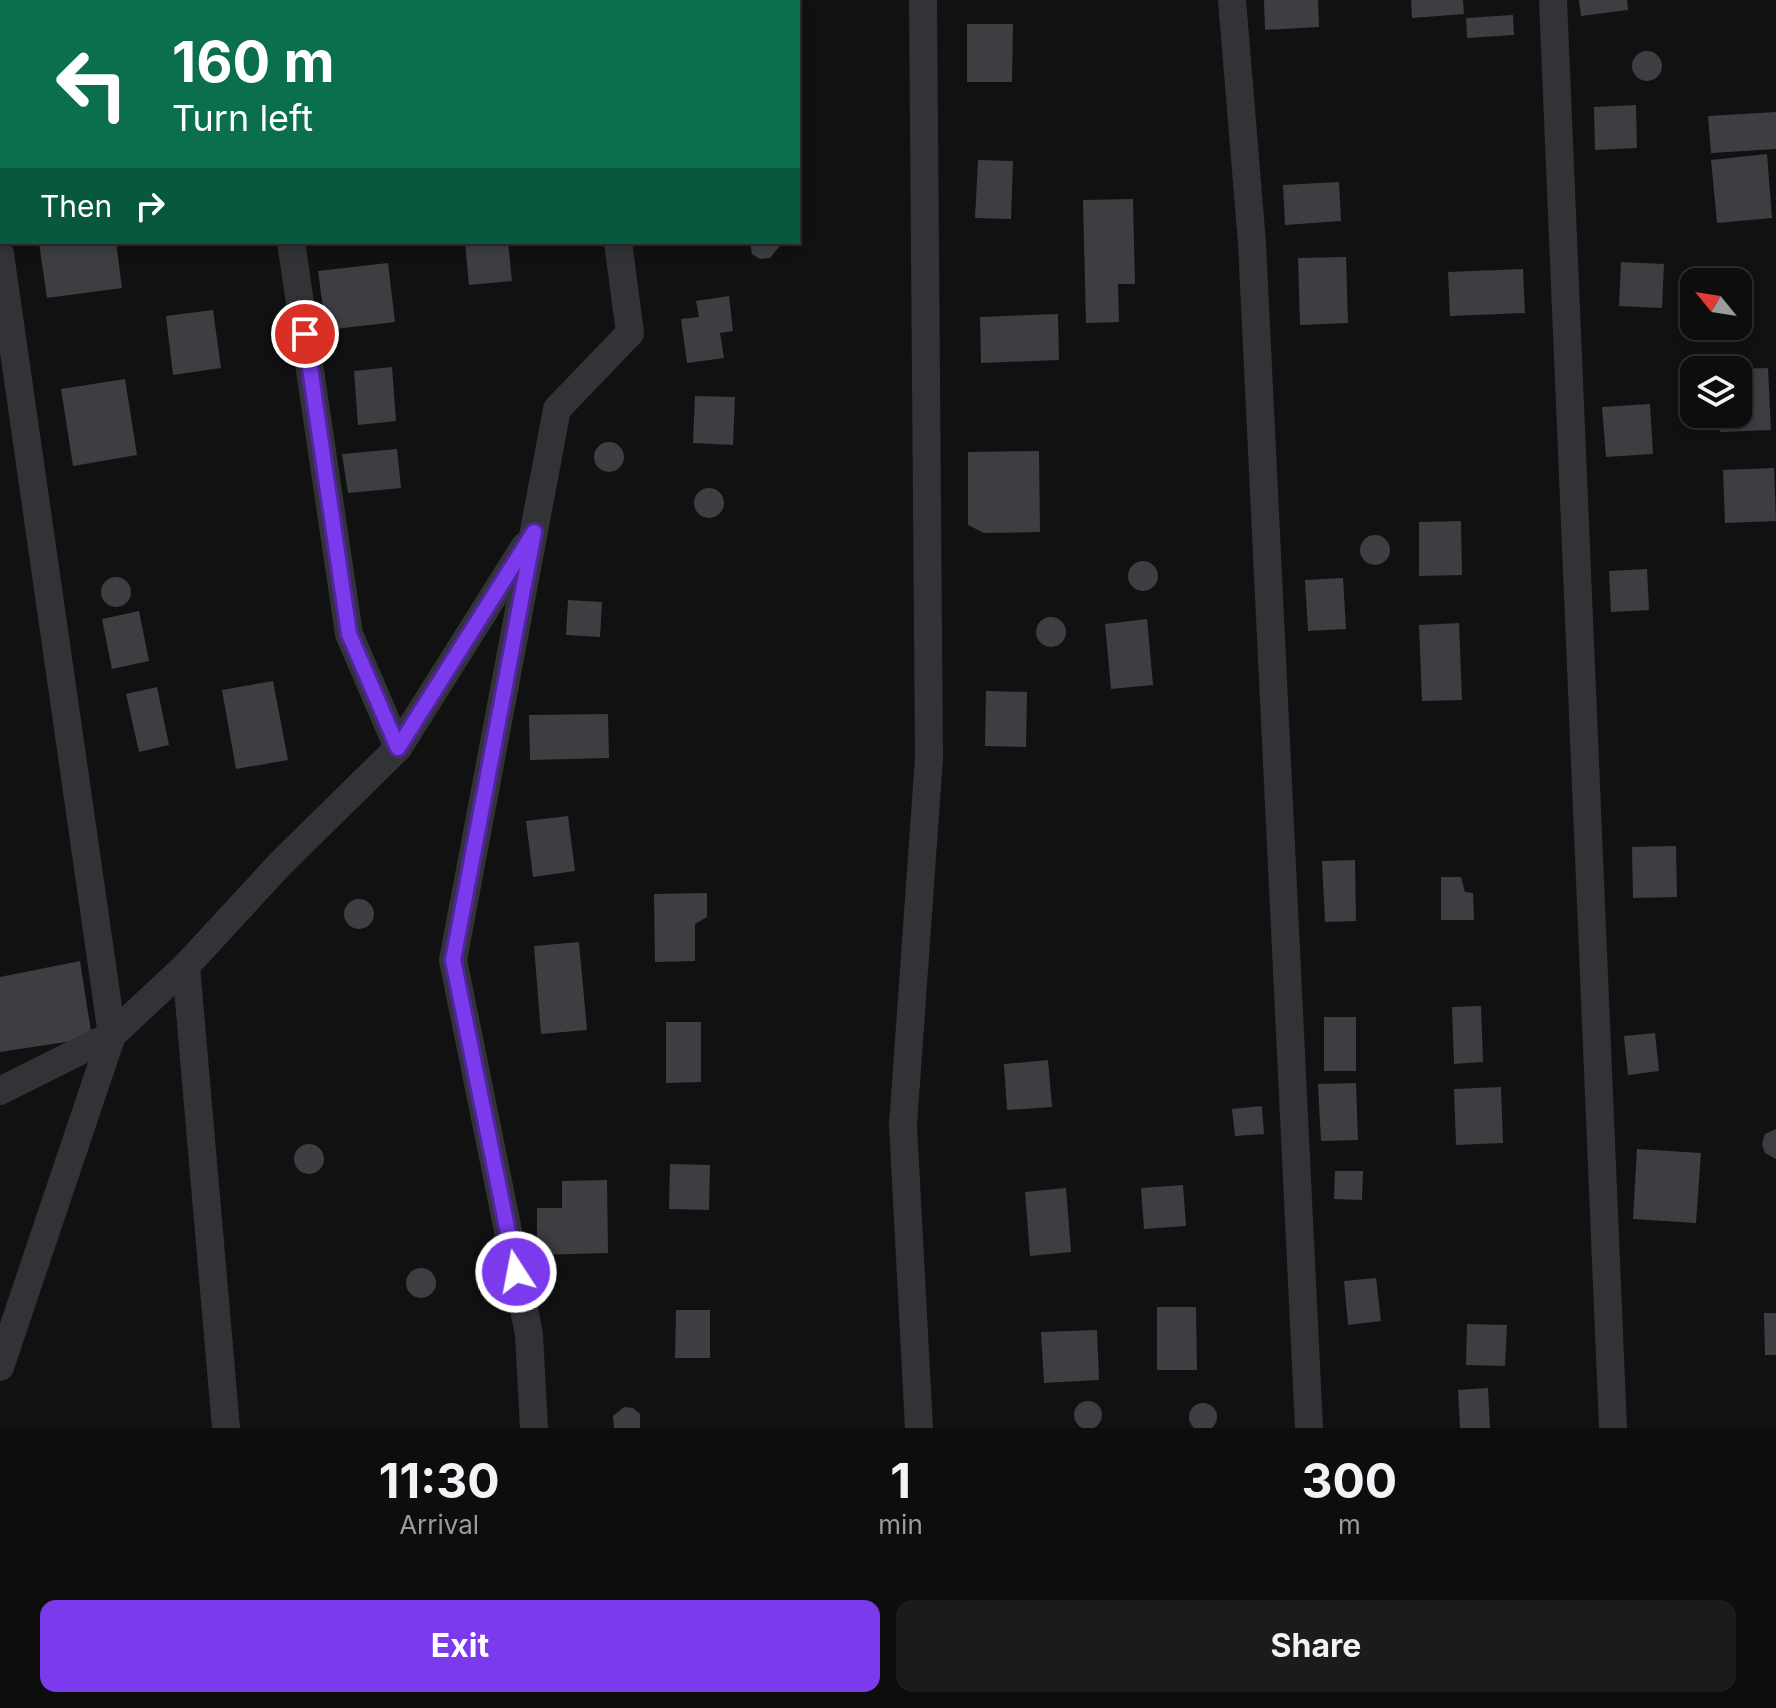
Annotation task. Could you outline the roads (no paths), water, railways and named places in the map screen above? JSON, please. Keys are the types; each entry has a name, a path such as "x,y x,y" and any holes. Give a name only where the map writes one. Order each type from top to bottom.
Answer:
{"street":[{"path":"919,1428 903,1125 929,758 923,0"},
{"path":"1232,0 1252,243 1309,1428"},
{"path":"1553,0 1613,1428"},
{"path":"291,244 349,634 398,748"},
{"path":"534,1428 529,1334 453,960 557,409 630,333 618,244"},
{"path":"0,254 112,1035 0,1367"},
{"path":"0,1091 112,1035 186,966 280,864 398,748 534,532"},
{"path":"186,966 226,1428"}]}
